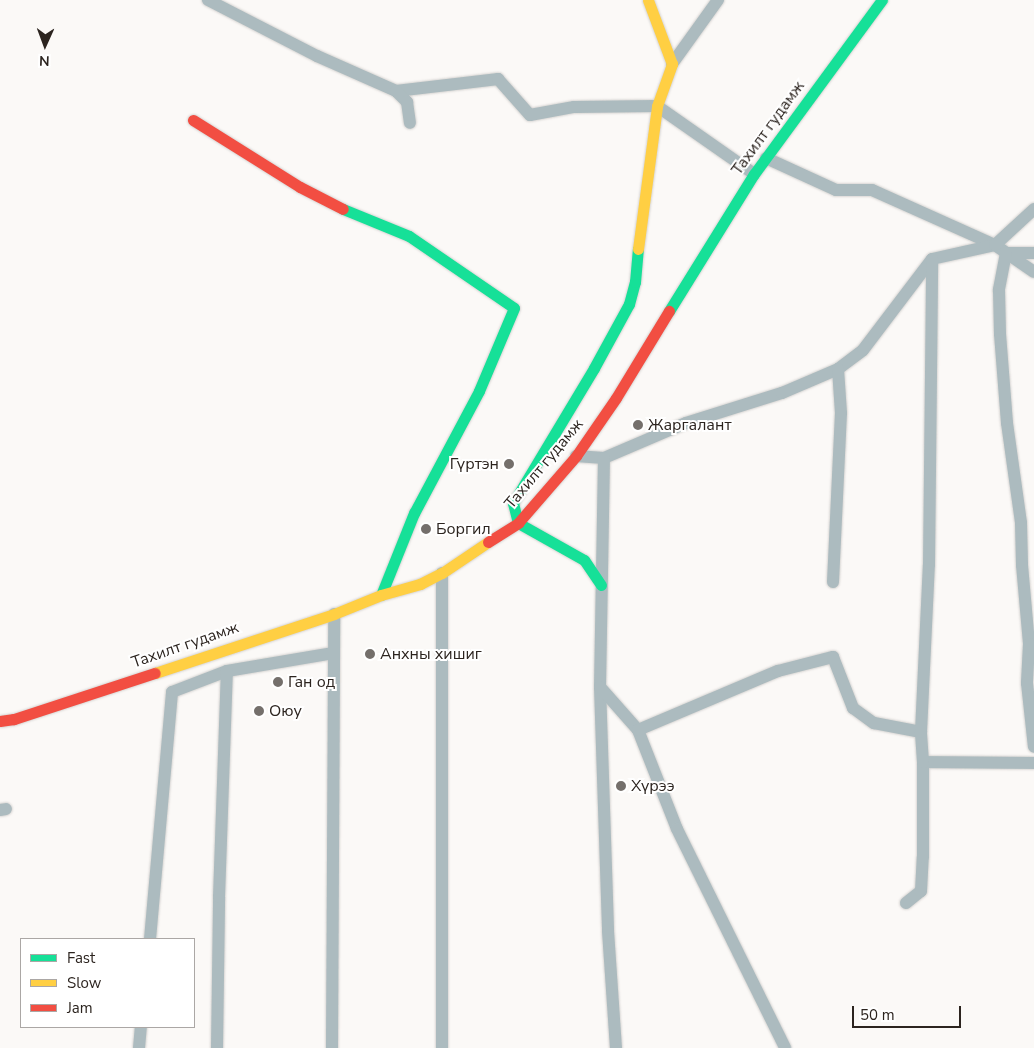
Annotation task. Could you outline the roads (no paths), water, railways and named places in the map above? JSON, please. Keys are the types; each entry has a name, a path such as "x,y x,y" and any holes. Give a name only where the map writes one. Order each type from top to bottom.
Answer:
{"street":[{"path":"208,0 317,56 396,91 407,102 410,122"},
{"path":"648,0 672,64"},
{"path":"601,585 584,560 518,523 514,512 514,498 594,368 629,304 635,282 642,206 657,106 672,64 718,0"},
{"name":"Тахилт гудамж","path":"0,721 334,614 381,596 420,584 442,573 518,523 576,456 616,398 754,174 882,0"},
{"path":"396,91 498,79 530,115 574,107 657,106 754,174"},
{"path":"193,120 300,187 360,217 409,236 514,308 479,391 414,513 381,596"},
{"path":"766,158 836,190 872,190 995,245 1034,272"},
{"path":"576,456 604,458 686,423 782,394 838,369 863,350 932,259 995,245 1034,208"},
{"path":"1006,253 1034,253"},
{"path":"1006,253 999,290 1000,334 1007,423 1021,523 1022,574 1029,644 1027,683 1034,747"},
{"path":"906,903 921,891 923,762 921,732 929,556 932,259"},
{"path":"833,582 841,413 838,369"},
{"path":"604,458 600,687 608,931 618,1045"},
{"path":"442,573 442,1048"},
{"path":"332,1048 332,653 334,614"},
{"path":"150,938 172,692 228,671 332,653"},
{"path":"638,730 778,672 833,657 853,708 874,723 921,732"},
{"path":"217,1048 219,897 228,671"},
{"path":"600,687 638,730 677,829 785,1048"},
{"path":"923,762 1034,763"},
{"path":"139,1048 141,1028"}],"place":[{"name":"Жаргалант","path":"638,425"},
{"name":"Гүртэн","path":"509,464"},
{"name":"Боргил","path":"426,529"},
{"name":"Анхны хишиг","path":"370,654"},
{"name":"Ган од","path":"278,682"},
{"name":"Оюу","path":"259,711"},
{"name":"Хүрээ","path":"621,786"}]}
